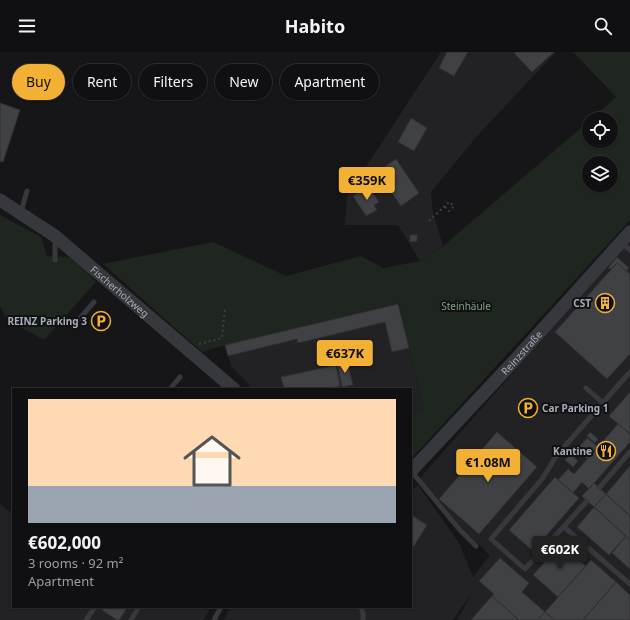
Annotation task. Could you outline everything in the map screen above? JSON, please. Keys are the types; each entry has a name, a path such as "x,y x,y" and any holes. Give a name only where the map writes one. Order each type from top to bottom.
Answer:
{"street":[{"name":"Fischerholzweg","path":"0,200 55,236 233,388"},
{"name":"Reinzstraße","path":"412,470 570,300 625,246 630,232"}],"lane":[{"path":"21,213 27,192"},
{"path":"55,236 55,260"},
{"path":"76,323 94,302"},
{"path":"587,501 525,569 491,539 542,479 557,455 630,372"},
{"path":"171,388 180,377"},
{"path":"586,388 602,403"},
{"path":"599,488 630,452"},
{"path":"412,472 459,530 476,546"},
{"path":"564,527 630,584"},
{"path":"86,620 94,608"},
{"path":"131,620 139,608"},
{"path":"214,620 220,608"},
{"path":"361,608 363,620"}],"path":[{"path":"429,221 449,202 454,206 449,211 445,207"},
{"path":"186,347 222,338 225,308"}],"shaded area":[{"path":"441,52 556,52 478,135 431,192 433,213 443,246 420,261 398,225 345,225 347,196"},
{"path":"630,241 630,620 457,620 473,591 453,620 223,620 230,608 412,608 412,490 418,485 459,543 473,577 490,555 461,528 419,479"},
{"path":"399,303 423,409 412,412 412,388 252,388 231,366 225,345"},
{"path":"0,504 12,513 12,608 210,608 203,620 0,620"}],"green space":[{"name":"Steinhäule","path":"573,52 630,52 630,220 412,458 412,412 423,409 399,303 225,345 202,352 103,264 213,242 286,276 361,256 383,268 420,261 443,246 582,127 582,148 618,148 618,112 599,112 616,97"},
{"path":"0,215 41,237 47,256 71,257 96,282 44,340 7,320 0,306"}],"building":[{"path":"447,52 468,52 454,76 439,68"},
{"path":"554,52 532,72 514,53"},
{"path":"0,103 20,110 3,162 0,161"},
{"path":"411,118 427,128 414,151 398,142"},
{"path":"396,159 419,193 401,206 377,172"},
{"path":"368,186 379,202 374,205 377,210 366,216 353,196"},
{"path":"410,235 417,235 417,241 410,242"},
{"path":"617,257 629,268 626,271 617,263 611,269 608,268"},
{"name":"CST","path":"617,263 630,274 630,354 607,379 555,332"},
{"path":"398,304 409,348 392,352 385,322 298,343 297,339 228,356 225,345"},
{"path":"347,360 353,385 342,387 337,362"},
{"path":"336,365 340,386 332,388 284,388 281,377"},
{"path":"630,392 630,434 609,416"},
{"path":"618,424 630,434 630,442 589,489 582,482 573,493 558,480 568,469 574,474"},
{"path":"497,432 537,467 479,534 439,499"},
{"path":"590,432 598,439 595,443 587,436"},
{"path":"587,438 598,447 588,459 577,449"},
{"path":"570,454 578,461 573,467 565,460"},
{"path":"630,466 630,516 606,494"},
{"path":"555,477 579,498 533,551 509,530"},
{"path":"594,483 606,494 594,507 582,496"},
{"path":"606,494 630,516 630,540 594,507"},
{"path":"594,507 626,536 609,555 577,527"},
{"path":"413,516 427,525 414,546 412,545"},
{"path":"567,536 576,544 569,551 561,544"},
{"path":"626,536 630,540 630,569 612,553"},
{"path":"561,544 586,566 558,597 533,575"},
{"path":"500,558 529,583 522,592 545,612 537,620 519,620 492,596 494,594 479,581"},
{"path":"591,560 616,582 583,620 554,620 545,612"},
{"path":"616,582 630,595 630,620 583,620"},
{"path":"492,596 519,620 471,620"},
{"path":"103,608 127,608 119,620 102,610"},
{"path":"545,612 554,620 537,620"}],"place":[{"name":"CST","path":"605,303"},
{"name":"REINZ Parking 3","path":"101,321"},
{"name":"Car Parking 1","path":"528,408"},
{"name":"Kantine","path":"606,451"}]}
